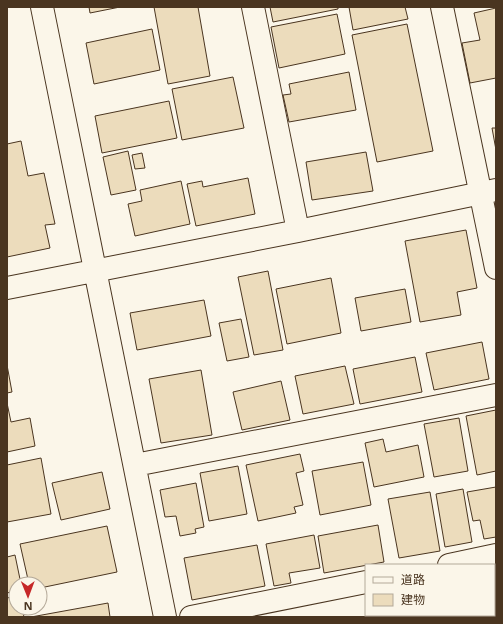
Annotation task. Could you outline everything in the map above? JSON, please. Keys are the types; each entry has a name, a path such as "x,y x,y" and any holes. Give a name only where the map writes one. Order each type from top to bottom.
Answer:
{"street":[{"path":"42,7 136,465 165,617"},
{"path":"253,7 298,231"},
{"path":"442,7 488,191 496,268"},
{"path":"7,288 298,231 488,191"},
{"path":"136,465 496,395"},
{"path":"454,564 496,556"},
{"path":"191,617 365,582"}],"building":[{"path":"89,7 120,7 90,13"},
{"path":"154,7 198,7 210,76 168,84"},
{"path":"270,7 338,7 338,9 273,22"},
{"path":"349,7 405,7 408,19 353,30"},
{"path":"496,8 496,78 470,83 462,43 480,40 474,13"},
{"path":"337,14 345,54 279,68 271,27"},
{"path":"407,24 433,151 377,162 352,35"},
{"path":"152,29 160,70 94,84 86,43"},
{"path":"349,72 356,110 289,122 283,95 291,94 289,84"},
{"path":"233,77 244,128 182,140 172,89"},
{"path":"169,101 177,138 102,153 95,116"},
{"path":"492,128 496,128 496,150"},
{"path":"21,141 28,176 44,173 55,224 45,225 50,248 7,257 7,144"},
{"path":"128,151 136,190 111,195 103,157"},
{"path":"366,152 373,191 312,200 306,162"},
{"path":"142,153 145,168 135,169 132,155"},
{"path":"248,178 255,214 196,226 187,184 202,181 203,187"},
{"path":"181,181 190,224 135,236 128,204 142,201 140,190"},
{"path":"466,230 477,288 457,292 461,315 420,322 405,241"},
{"path":"268,271 283,350 254,355 238,277"},
{"path":"331,278 341,333 287,344 276,289"},
{"path":"405,289 411,322 361,331 355,298"},
{"path":"204,300 211,336 137,350 130,313"},
{"path":"241,319 249,357 227,361 219,323"},
{"path":"482,342 489,379 434,390 426,353"},
{"path":"415,357 422,392 360,404 353,369"},
{"path":"7,365 12,392 7,393"},
{"path":"345,366 354,404 303,414 295,376"},
{"path":"201,370 212,435 161,443 149,379"},
{"path":"281,381 290,420 242,430 233,392"},
{"path":"7,403 11,422 30,418 35,446 7,452"},
{"path":"496,410 496,471 477,475 466,416"},
{"path":"459,418 468,471 434,477 424,424"},
{"path":"383,439 386,452 418,445 424,477 374,487 365,443"},
{"path":"300,454 304,471 296,473 303,505 294,507 296,513 258,521 246,465"},
{"path":"41,458 51,514 7,522 7,465"},
{"path":"363,462 371,505 320,515 312,471"},
{"path":"238,466 247,514 209,521 200,473"},
{"path":"102,472 110,509 61,520 52,483"},
{"path":"196,483 204,527 195,529 196,533 180,536 176,516 165,517 160,490"},
{"path":"496,487 496,537 484,539 480,520 473,521 467,492"},
{"path":"463,489 472,542 445,547 436,494"},
{"path":"430,492 440,551 399,558 388,499"},
{"path":"378,525 384,562 365,564 365,565 324,573 318,536"},
{"path":"107,526 117,572 48,586 48,576 27,576 20,544"},
{"path":"314,535 320,568 289,573 291,583 274,586 266,544"},
{"path":"257,545 265,586 192,600 184,558"},
{"path":"15,555 19,576 8,576 7,593 7,557"},
{"path":"496,594 496,617 487,617 495,616"},
{"path":"7,598 8,616 24,617 7,617"},
{"path":"108,603 110,617 31,617 48,616 48,614"},
{"path":"426,616 480,616 480,617"}]}
